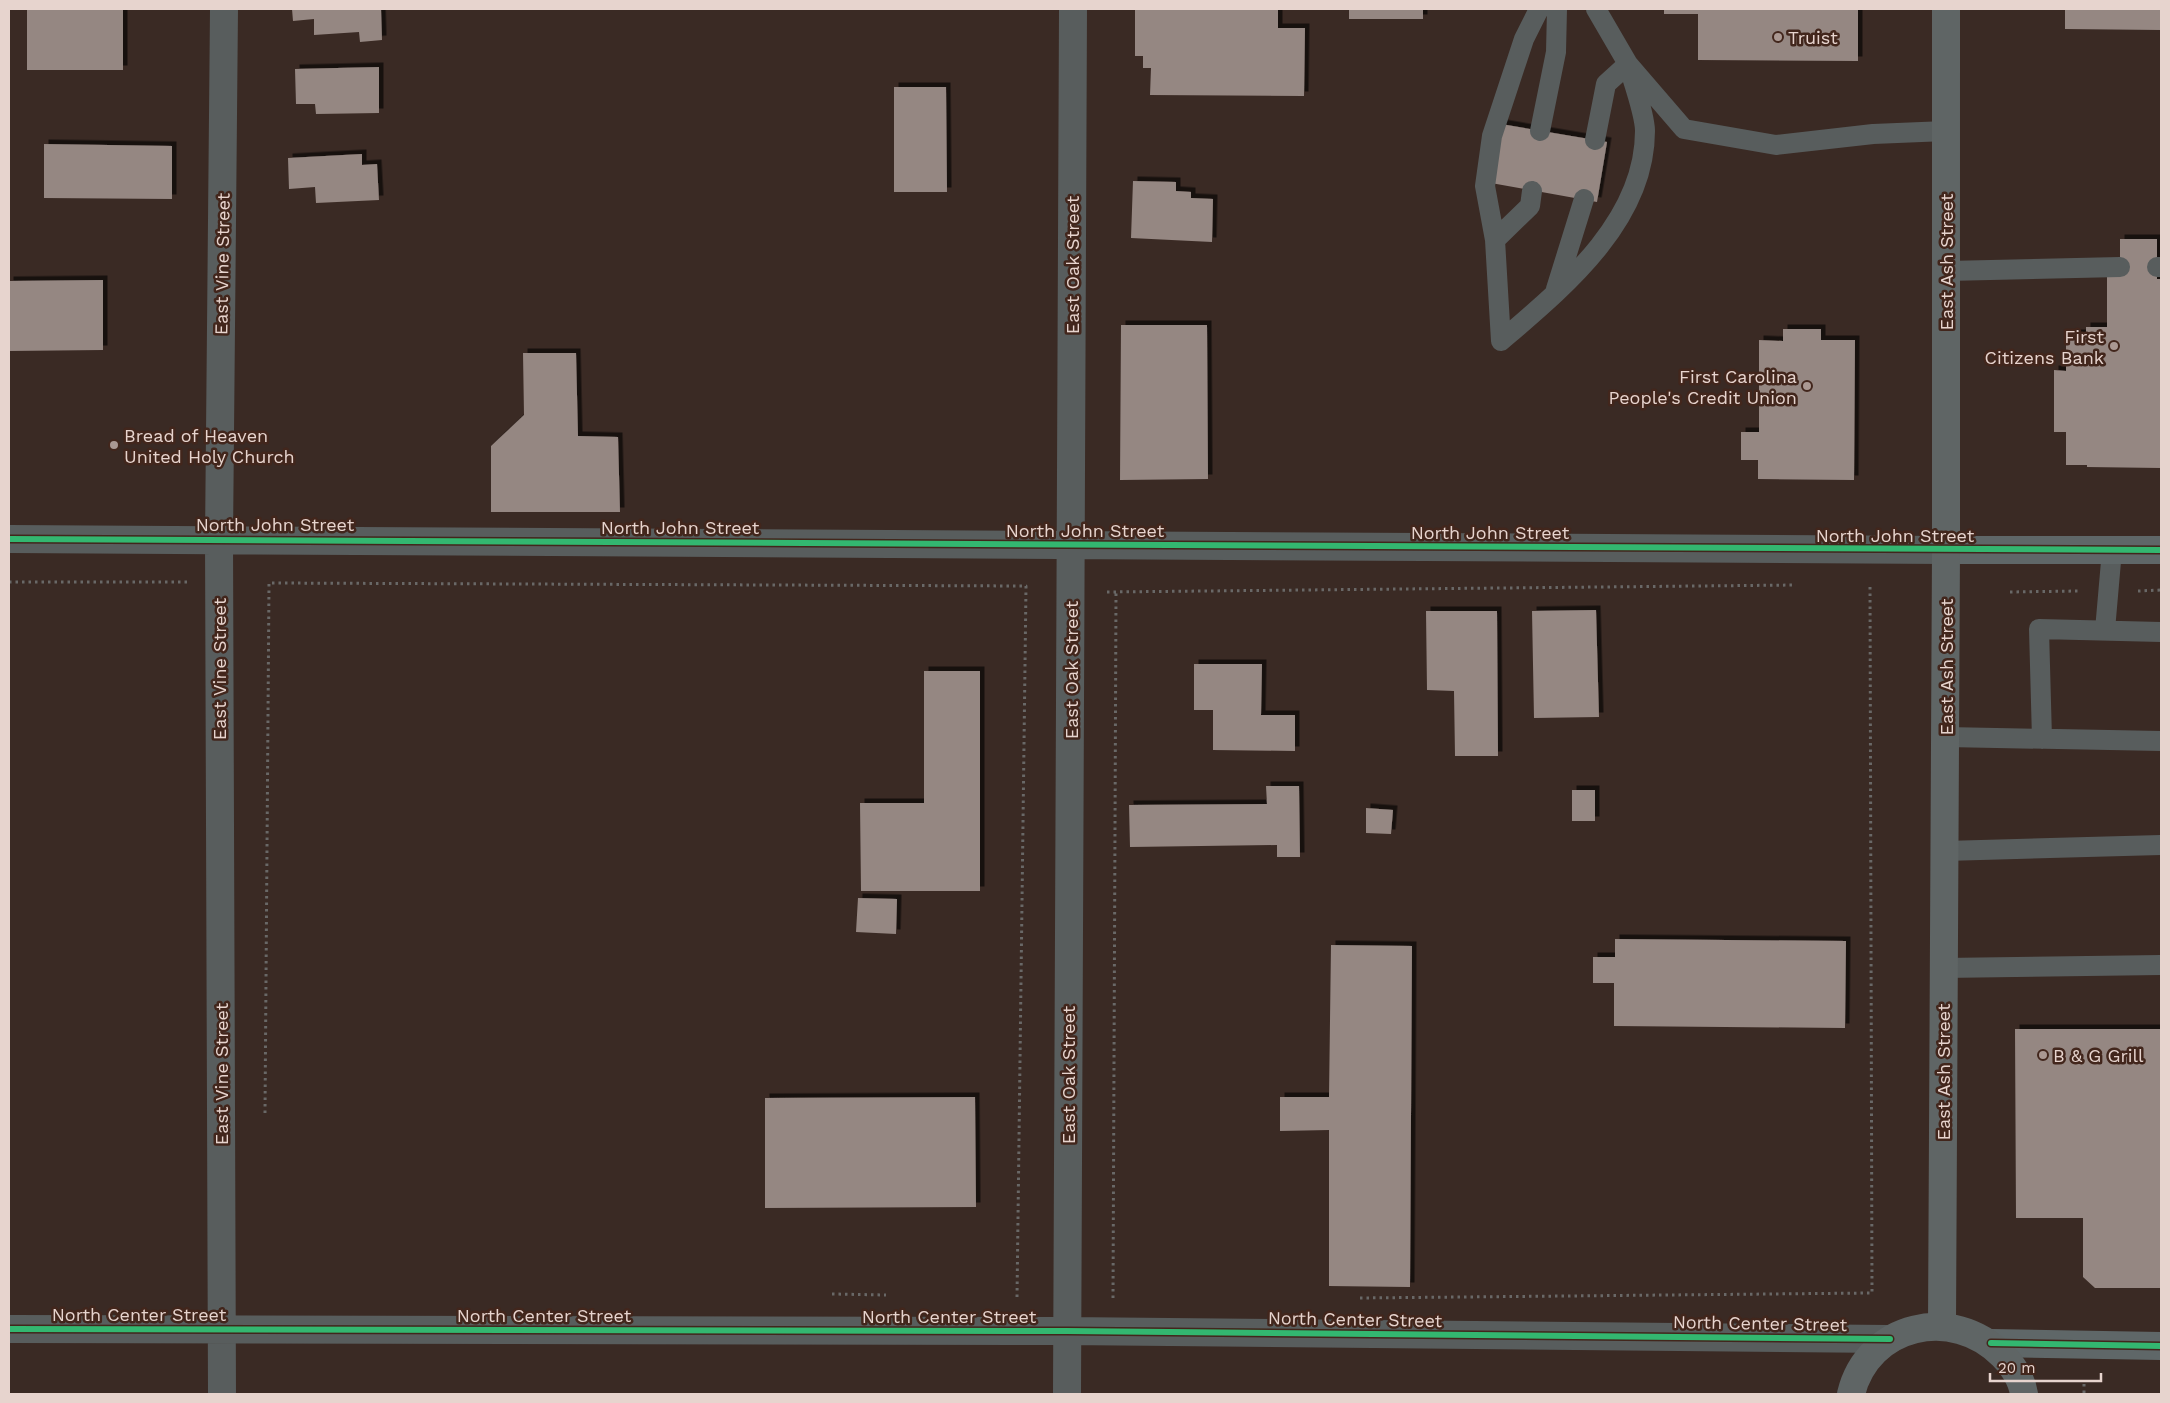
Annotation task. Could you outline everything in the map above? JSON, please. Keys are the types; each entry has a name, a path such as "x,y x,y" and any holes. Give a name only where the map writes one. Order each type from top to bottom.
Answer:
{"main road":[{"name":"East Ash Street","path":"1942,1326 1946,737 1946,9"},
{"path":"1851,1394 1854,1381 1869,1357 1890,1339 1915,1328 1942,1326 1968,1331 1991,1343 2010,1362 2023,1386 2024,1394"}],"street":[{"name":"East Vine Street","path":"222,1394 219,539 224,9"},
{"name":"East Oak Street","path":"1067,1394 1073,9"},
{"name":"North John Street","path":"9,539 2161,550"},
{"name":"North Center Street","path":"9,1329 1067,1331 1890,1339"},
{"path":"1991,1343 2161,1346"}],"lane":[{"path":"1539,9 1524,38 1492,136 1485,186 1495,240 1502,341 1554,295 1608,234 1626,206 1640,173 1645,129 1628,64"},
{"path":"1540,131 1556,52 1557,9"},
{"path":"1596,9 1628,64 1684,129 1776,145 1873,134 1946,131"},
{"path":"1595,140 1606,84 1628,64"},
{"path":"1495,240 1530,206 1532,191"},
{"path":"1554,295 1584,199"},
{"path":"1946,271 2120,267"},
{"path":"2105,630 2112,550"},
{"path":"2042,739 2039,628 2161,632"},
{"path":"1946,737 2161,741"},
{"path":"1945,851 2161,846"},
{"path":"1943,968 2161,965"}],"path":[{"path":"9,582 187,582"},
{"path":"265,1113 269,583 1026,586 1017,1297"},
{"path":"1860,584 1878,584"},
{"path":"1357,1298 1872,1293 1870,584"},
{"path":"1107,592 1800,585"},
{"path":"1116,592 1113,1300 1122,1300"},
{"path":"2084,1384 2084,1394"}],"building":[{"path":"27,9 123,9 123,70 27,70"},
{"path":"292,9 381,9 382,40 360,42 359,32 314,35 314,19 293,21"},
{"path":"1135,9 1278,9 1278,28 1305,28 1304,96 1150,95 1151,68 1143,68 1143,56 1135,56"},
{"path":"1349,9 1423,9 1423,19 1349,19"},
{"name":"Truist","path":"1664,9 1858,9 1858,61 1698,60 1698,14 1664,14"},
{"path":"2065,9 2161,9 2161,30 2065,29"},
{"path":"379,67 379,113 316,114 315,104 296,104 295,69"},
{"path":"894,87 946,87 947,192 894,192"},
{"path":"1501,124 1607,142 1597,202 1491,183"},
{"path":"44,144 172,146 172,199 44,198"},
{"path":"362,154 362,165 377,164 379,200 316,203 315,187 289,189 288,158"},
{"path":"1133,181 1176,182 1176,191 1191,192 1191,198 1213,199 1212,242 1131,238"},
{"name":"First Citizens Bank","path":"2120,239 2157,239 2157,279 2161,279 2161,468 2066,465 2066,432 2054,432 2054,370 2066,371 2066,334 2086,334 2086,327 2107,327 2107,277 2120,277"},
{"path":"103,280 103,350 9,351 9,281"},
{"path":"1121,325 1207,325 1208,479 1120,480"},
{"name":"First Carolina People's Credit Union","path":"1783,329 1821,329 1821,340 1855,340 1854,480 1758,479 1758,460 1741,460 1741,432 1759,432 1759,340 1783,341"},
{"path":"523,353 576,353 578,436 618,437 620,512 491,512 491,446 524,415"},
{"path":"1596,610 1599,717 1534,718 1532,611"},
{"path":"1426,611 1497,611 1498,756 1455,756 1454,691 1427,690"},
{"path":"1194,664 1262,664 1261,715 1295,715 1295,751 1213,750 1213,710 1194,710"},
{"path":"924,671 980,671 980,891 861,891 860,803 924,803"},
{"path":"1266,786 1299,786 1300,857 1277,857 1277,845 1130,847 1129,805 1267,804"},
{"path":"1572,790 1595,790 1595,821 1572,821"},
{"path":"1366,808 1393,810 1391,834 1366,833"},
{"path":"858,898 897,899 896,934 856,932"},
{"path":"1615,939 1846,941 1845,1028 1614,1026 1614,983 1593,983 1593,957 1615,957"},
{"path":"1331,945 1412,946 1410,1287 1329,1286 1329,1130 1280,1131 1280,1097 1329,1097"},
{"path":"2015,1029 2161,1029 2161,1288 2095,1288 2083,1277 2083,1218 2016,1218"},
{"path":"975,1097 976,1207 765,1208 765,1098"}],"cycle path":[{"path":"9,539 2161,550"},
{"path":"9,1329 1067,1331 1890,1339"},
{"path":"1991,1343 2161,1346"}],"place":[{"name":"Truist","path":"1778,37"},
{"name":"First Citizens Bank","path":"2114,346"},
{"name":"First Carolina People's Credit Union","path":"1807,386"},
{"name":"Bread of Heaven United Holy Church","path":"114,445"},
{"name":"B & G Grill","path":"2043,1055"}]}
